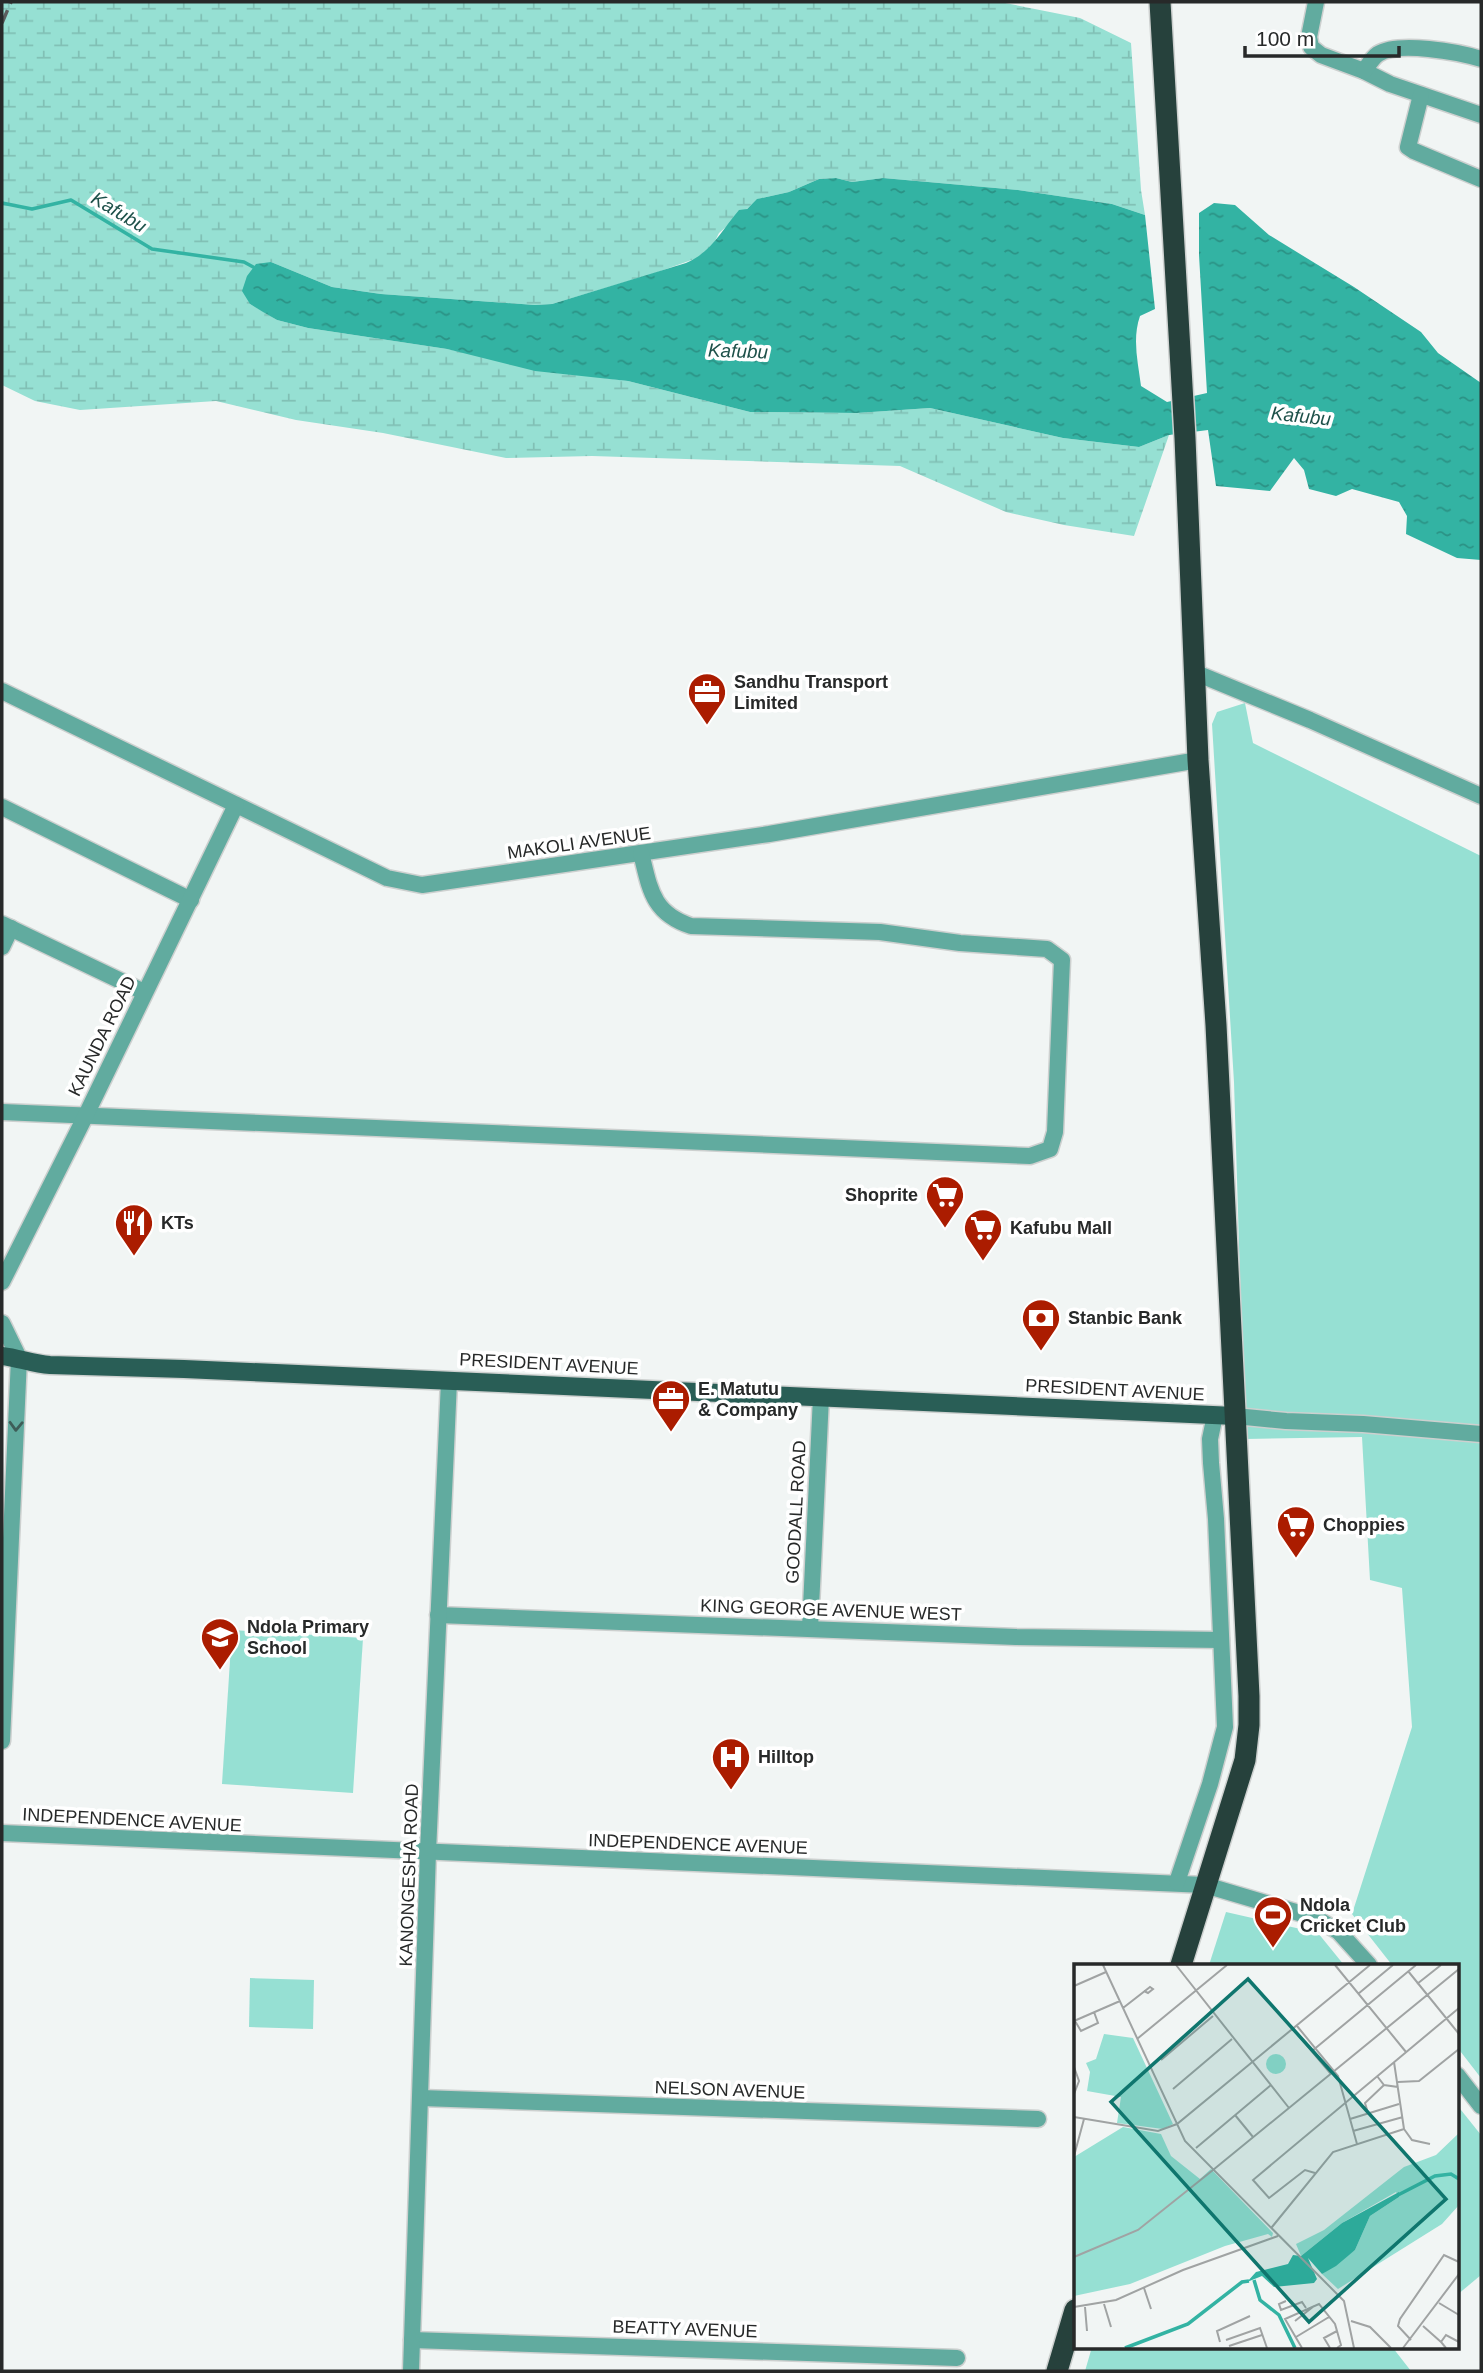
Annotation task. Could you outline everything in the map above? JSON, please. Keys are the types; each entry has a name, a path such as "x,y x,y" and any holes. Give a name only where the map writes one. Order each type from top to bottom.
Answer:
{"highway":[{"path":"1160,2 1183,397 1198,760 1216,1025 1225,1415 1249,1725 1241,1774 1181,1964"},
{"path":"1057,2371 1074,2313"}],"main road":[{"name":"PRESIDENT AVENUE","path":"14,1362 1225,1415"}],"street":[{"path":"1316,2 1309,37 1311,47 1321,55 1390,84 1481,115"},
{"path":"1364,71 1377,55 1388,51 1432,50 1460,53 1481,59"},
{"path":"1420,95 1408,147 1481,179"},
{"path":"1196,673 1481,796"},
{"name":"MAKOLI AVENUE","path":"2,691 387,878 422,885 769,834 1198,760"},
{"name":"KAUNDA ROAD","path":"2,1282 236,805"},
{"path":"2,807 191,900"},
{"path":"2,1112 1030,1156 1050,1149 1055,1132 1062,960 1055,953 1046,949 960,943 880,932 691,926 667,915 659,906 651,893 641,853"},
{"path":"2,947 6,926 144,992"},
{"path":"2,1322 14,1362 2,1741"},
{"name":"KANONGESHA ROAD","path":"411,2371 428,1852 449,1381"},
{"name":"GOODALL ROAD","path":"810,1628 821,1397"},
{"path":"1177,1882 1210,1784 1225,1727 1210,1438 1225,1415 1286,1422 1363,1424 1481,1434"},
{"name":"KING GEORGE AVENUE WEST","path":"438,1615 1016,1637 1221,1640"},
{"name":"INDEPENDENCE AVENUE","path":"2,1833 1177,1882 1205,1885 1316,1918 1339,1932 1368,1964"},
{"path":"1458,2077 1481,2106"},
{"name":"NELSON AVENUE","path":"421,2098 1038,2119"},
{"name":"BEATTY AVENUE","path":"412,2340 957,2358"}],"green space":[{"path":"2,2 1000,2 1080,18 1131,43 1145,215 1112,204 1018,190 883,178 852,182 836,178 819,179 789,192 758,199 719,233 712,247 700,257 552,304 381,294 332,287 271,262 250,304 277,320 308,328 447,349 566,373 628,381 750,412 857,413 930,408 1063,438 1139,447 1169,435 1134,536 1006,512 900,466 592,456 506,458 383,433 296,420 216,401 80,410 35,401 2,385"},
{"path":"1245,703 1253,743 1481,856 1481,2078 1458,2048 1458,1964 1391,1964 1352,1914 1412,1727 1402,1588 1370,1580 1362,1437 1245,1439 1234,1082 1212,724 1217,712"},
{"path":"232,1630 363,1638 353,1793 222,1784"},
{"name":"Ndola Cricket Club","path":"1226,1912 1318,1933 1343,1964 1209,1964"},
{"path":"250,1978 314,1980 313,2029 249,2027"},
{"path":"1458,2106 1481,2135 1481,2275 1458,2294"},
{"path":"1092,2348 1393,2348 1411,2371 1085,2371"}],"water":[{"path":"836,178 852,182 883,178 1018,190 1112,204 1145,215 1155,309 1140,316 1136,333 1137,359 1141,386 1167,402 1207,393 1199,213 1214,203 1235,205 1269,235 1421,332 1438,353 1481,383 1481,560 1457,558 1406,534 1407,516 1399,502 1352,489 1336,496 1309,489 1304,470 1294,458 1270,491 1216,486 1208,430 1169,435 1139,447 1063,438 930,408 857,413 750,412 628,381 535,371 447,349 308,328 277,320 250,304 242,291 247,276 256,264 271,262 332,287 381,294 552,304 686,263 703,253 739,210 747,209 757,199 789,192 819,179"}],"waterway":[{"name":"Kafubu","path":"2,203 32,209 71,200 152,249 244,262 255,268"}],"railway":[{"path":"2,23 11,2"}],"place":[{"name":"Sandhu Transport Limited","path":"707,726"},
{"name":"Shoprite","path":"945,1229"},
{"name":"KTs","path":"134,1257"},
{"name":"Kafubu Mall","path":"983,1262"},
{"name":"Stanbic Bank","path":"1041,1352"},
{"name":"E. Matutu & Company","path":"671,1433"},
{"name":"Choppies","path":"1296,1559"},
{"name":"Ndola Primary School","path":"220,1671"},
{"name":"Hilltop","path":"731,1791"},
{"name":"Ndola Cricket Club","path":"1273,1949"}]}
